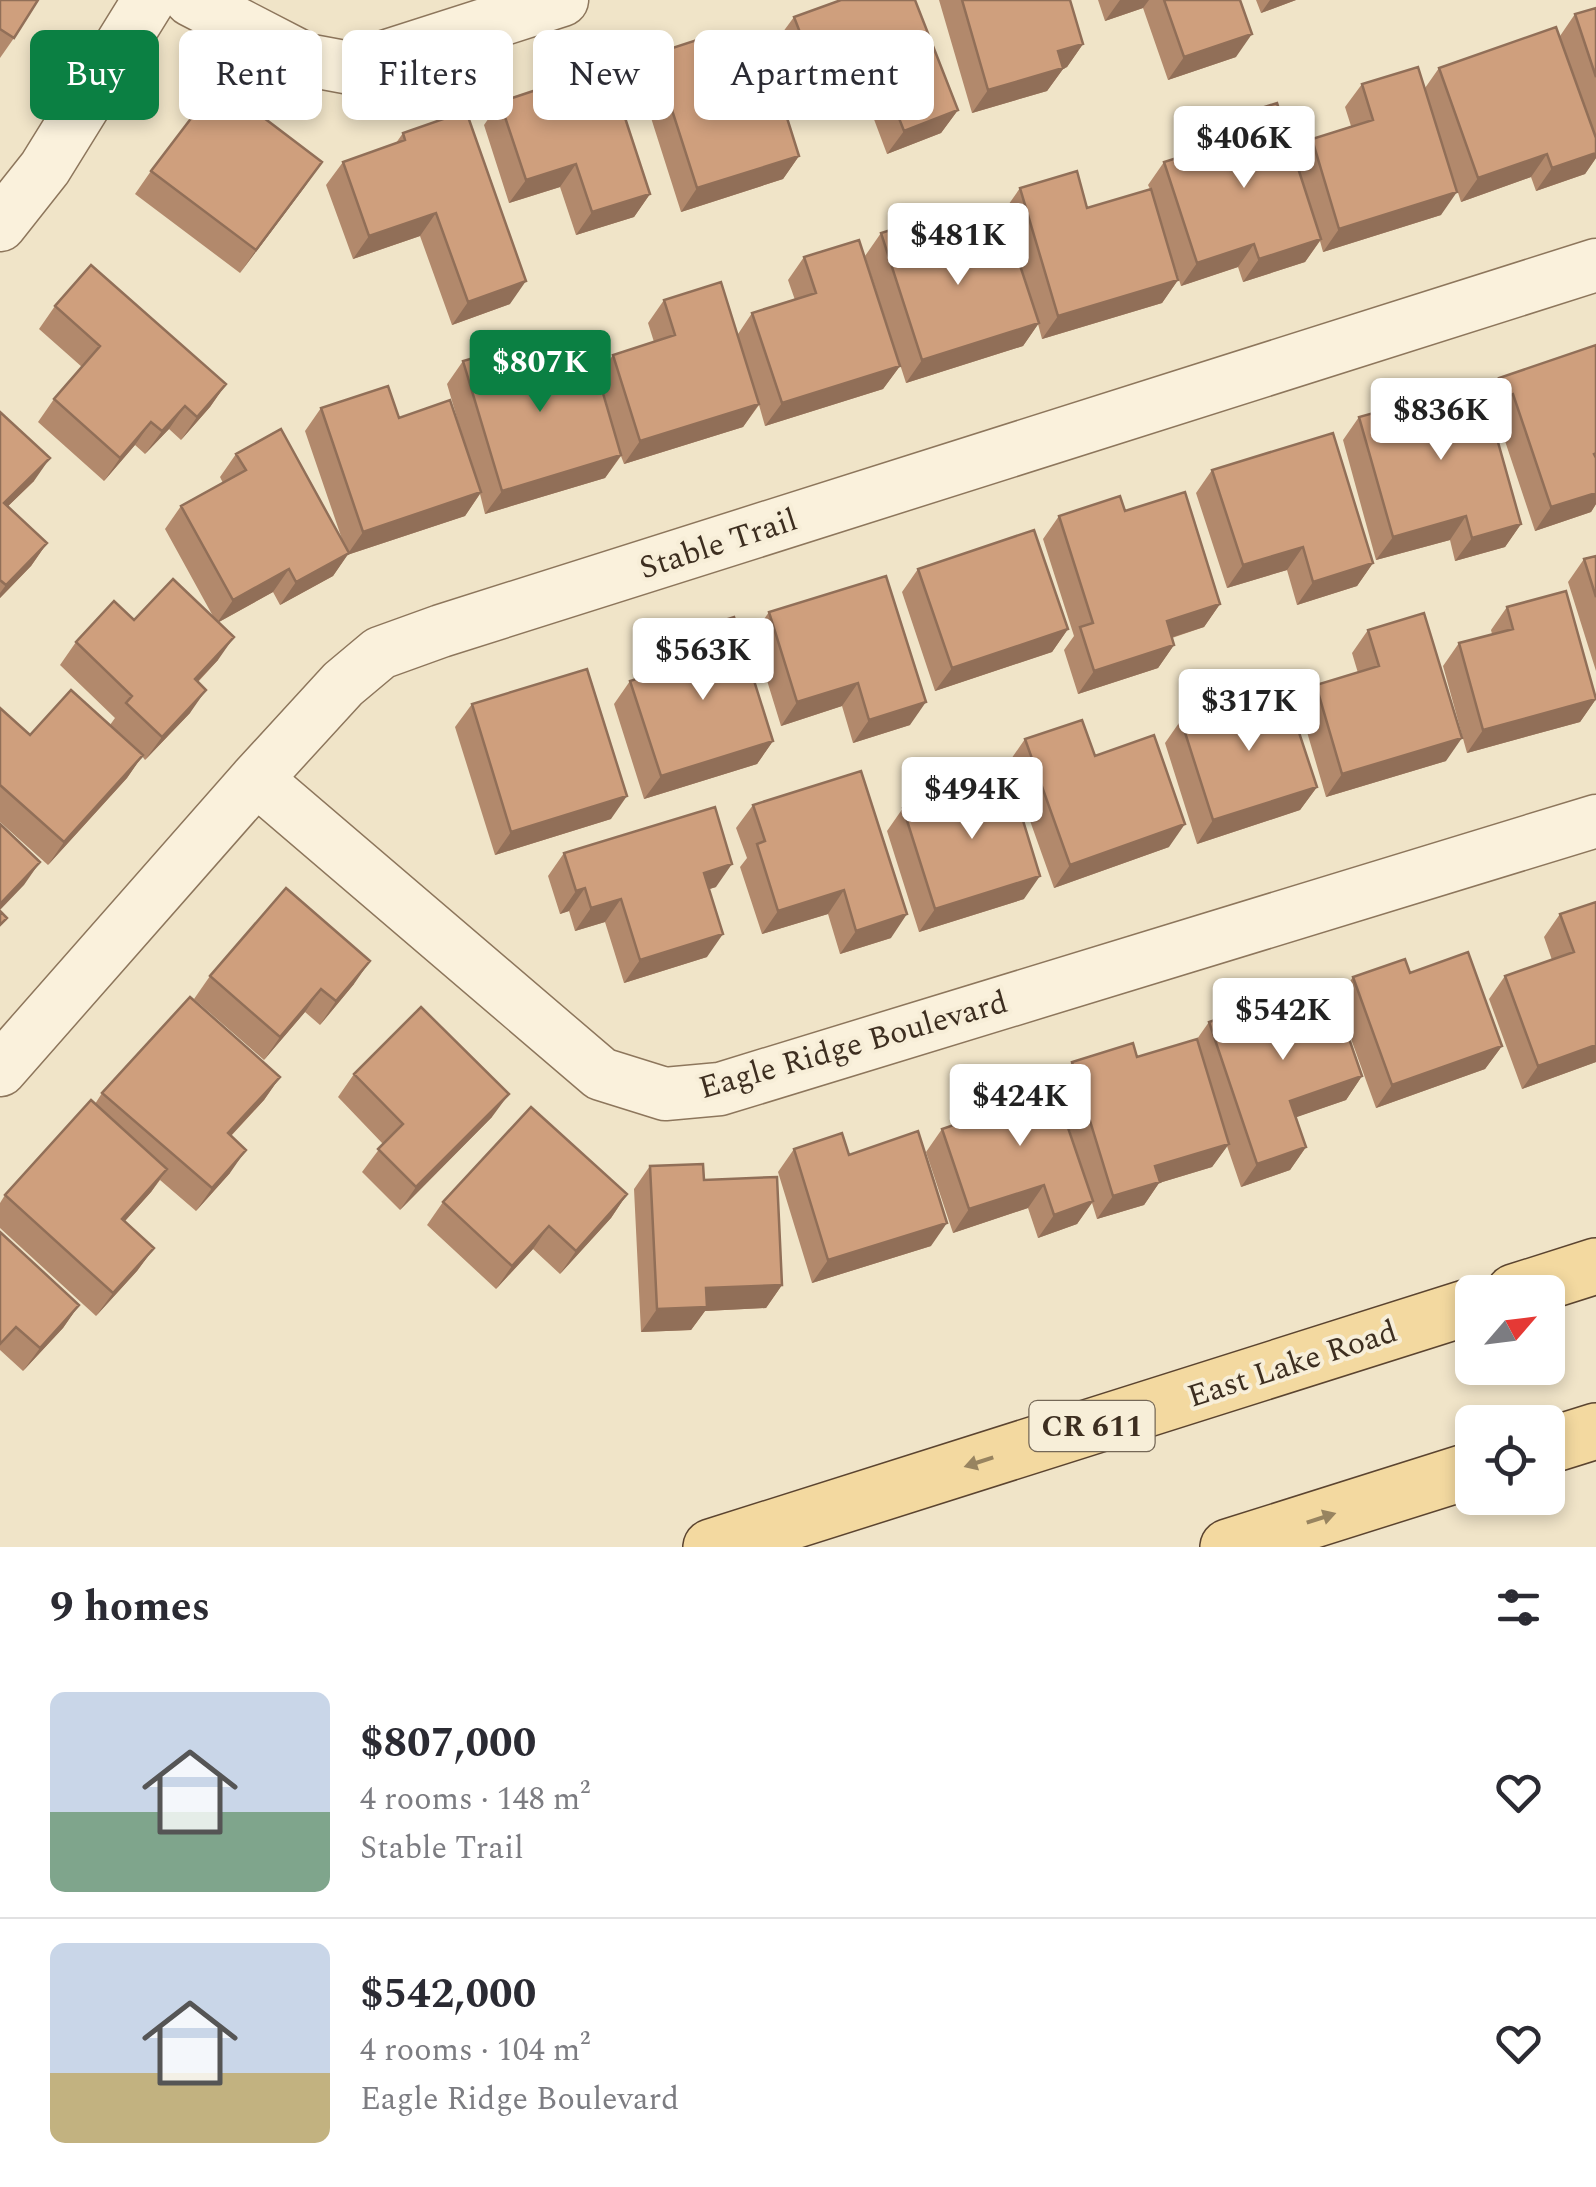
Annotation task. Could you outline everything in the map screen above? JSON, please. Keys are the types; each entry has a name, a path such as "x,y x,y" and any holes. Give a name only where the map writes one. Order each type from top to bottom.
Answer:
{"main road":[{"path":"1565,1276 1596,1266"},
{"name":"East Lake Road","path":"711,1547 1455,1311"},
{"path":"1565,1441 1596,1431"},
{"path":"1228,1547 1455,1475"}],"street":[{"path":"0,225 45,168 150,0"},
{"path":"191,0 308,60 350,68 562,0"},
{"name":"Stable Trail","path":"0,1070 256,779 343,684 380,653 1596,266"},
{"name":"Eagle Ridge Boulevard","path":"256,779 601,1074 665,1094 720,1089 1596,821"}],"building":[{"path":"0,0 38,0 14,38 0,29"},
{"path":"841,0 915,0 927,30 799,30 794,17"},
{"path":"962,0 1070,0 1083,44 1058,51 1063,68 988,90"},
{"path":"1164,0 1240,0 1252,34 1184,57"},
{"path":"1596,8 1596,77 1575,14"},
{"path":"1556,27 1596,138 1596,153 1552,168 1547,154 1478,178 1439,68"},
{"path":"694,41 694,120 788,120 799,156 697,188 674,116 674,47"},
{"path":"934,49 958,110 934,119"},
{"path":"1418,67 1457,192 1339,229 1312,139 1373,120 1362,84"},
{"path":"533,91 533,120 626,120 650,194 592,212 576,164 526,180 506,120 513,120 513,98"},
{"path":"1277,103 1321,239 1259,259 1254,244 1197,263 1164,162 1234,140 1227,119"},
{"path":"190,120 267,120 322,162 256,250 151,171"},
{"path":"440,120 469,120 526,281 468,302 436,213 369,236 343,162 405,140 403,133"},
{"path":"900,120 932,120 904,131"},
{"path":"1077,171 1087,208 1151,189 1178,280 1058,316 1020,188"},
{"path":"935,216 946,252 1009,232 1039,323 922,360 881,233"},
{"path":"859,240 900,366 782,403 752,313 816,293 804,257"},
{"path":"91,265 226,384 197,417 185,406 162,431 151,422 120,458 54,399 100,346 55,306"},
{"path":"721,282 759,404 640,441 613,355 675,335 664,300"},
{"path":"532,341 542,374 593,359 621,455 502,491 463,361"},
{"path":"1596,345 1596,493 1551,507 1513,394 1505,397 1499,378"},
{"path":"1488,381 1496,408 1489,410 1521,524 1472,538 1466,516 1393,537 1359,417"},
{"path":"388,386 399,418 450,400 481,492 363,532 321,408"},
{"path":"0,412 50,458 4,503 47,543 6,585 0,580"},
{"path":"281,429 349,553 296,582 289,569 233,600 181,506 246,470 236,454"},
{"path":"1333,433 1373,563 1313,582 1303,547 1243,565 1212,470"},
{"path":"1185,492 1220,604 1167,621 1174,645 1094,671 1080,627 1093,623 1059,516 1120,496 1125,511"},
{"path":"1034,530 1068,629 952,668 918,569"},
{"path":"1596,556 1596,597 1584,559"},
{"path":"886,576 926,702 869,720 858,683 797,702 769,612"},
{"path":"173,579 234,637 195,679 206,690 162,737 126,703 132,696 76,642 114,601 134,620"},
{"path":"1566,591 1596,699 1483,730 1459,643 1513,629 1507,607"},
{"path":"1424,613 1462,738 1342,774 1316,685 1379,666 1368,630"},
{"path":"734,617 773,741 661,776 630,681 695,660 687,632"},
{"path":"587,669 627,796 511,832 472,704"},
{"path":"1284,687 1317,787 1213,820 1181,720"},
{"path":"71,690 143,755 64,842 0,785 0,708 30,735"},
{"path":"1082,720 1095,756 1154,735 1185,824 1070,865 1025,739"},
{"path":"861,771 907,914 856,931 844,890 778,911 757,844 765,841 753,805"},
{"path":"1009,775 1040,876 935,909 903,808"},
{"path":"715,807 732,864 704,873 723,934 640,960 621,899 591,908 585,888 576,891 564,853"},
{"path":"0,824 40,862 0,904"},
{"path":"286,888 370,961 336,1001 321,989 280,1037 210,976"},
{"path":"1596,902 1596,1045 1538,1066 1505,976 1574,952 1560,914"},
{"path":"1468,952 1502,1046 1392,1085 1353,977 1405,959 1410,973"},
{"path":"1329,981 1362,1076 1290,1101 1306,1147 1257,1164 1209,1022"},
{"path":"190,997 280,1077 228,1133 246,1150 212,1188 102,1093"},
{"path":"421,1007 509,1094 416,1187 378,1149 403,1124 354,1074"},
{"path":"1197,1039 1229,1144 1155,1166 1160,1182 1113,1196 1072,1062 1133,1043 1137,1057"},
{"path":"1048,1069 1093,1201 1054,1215 1044,1185 969,1209 942,1129 1010,1106 1003,1084"},
{"path":"91,1100 167,1169 122,1219 154,1248 113,1293 5,1195"},
{"path":"531,1107 627,1194 576,1251 549,1226 512,1266 443,1202"},
{"path":"918,1131 947,1223 828,1260 794,1149 842,1133 849,1155"},
{"path":"703,1164 704,1180 777,1177 782,1285 706,1288 707,1307 657,1309 650,1166"},
{"path":"0,1232 79,1305 40,1348 16,1327 0,1344"}]}
